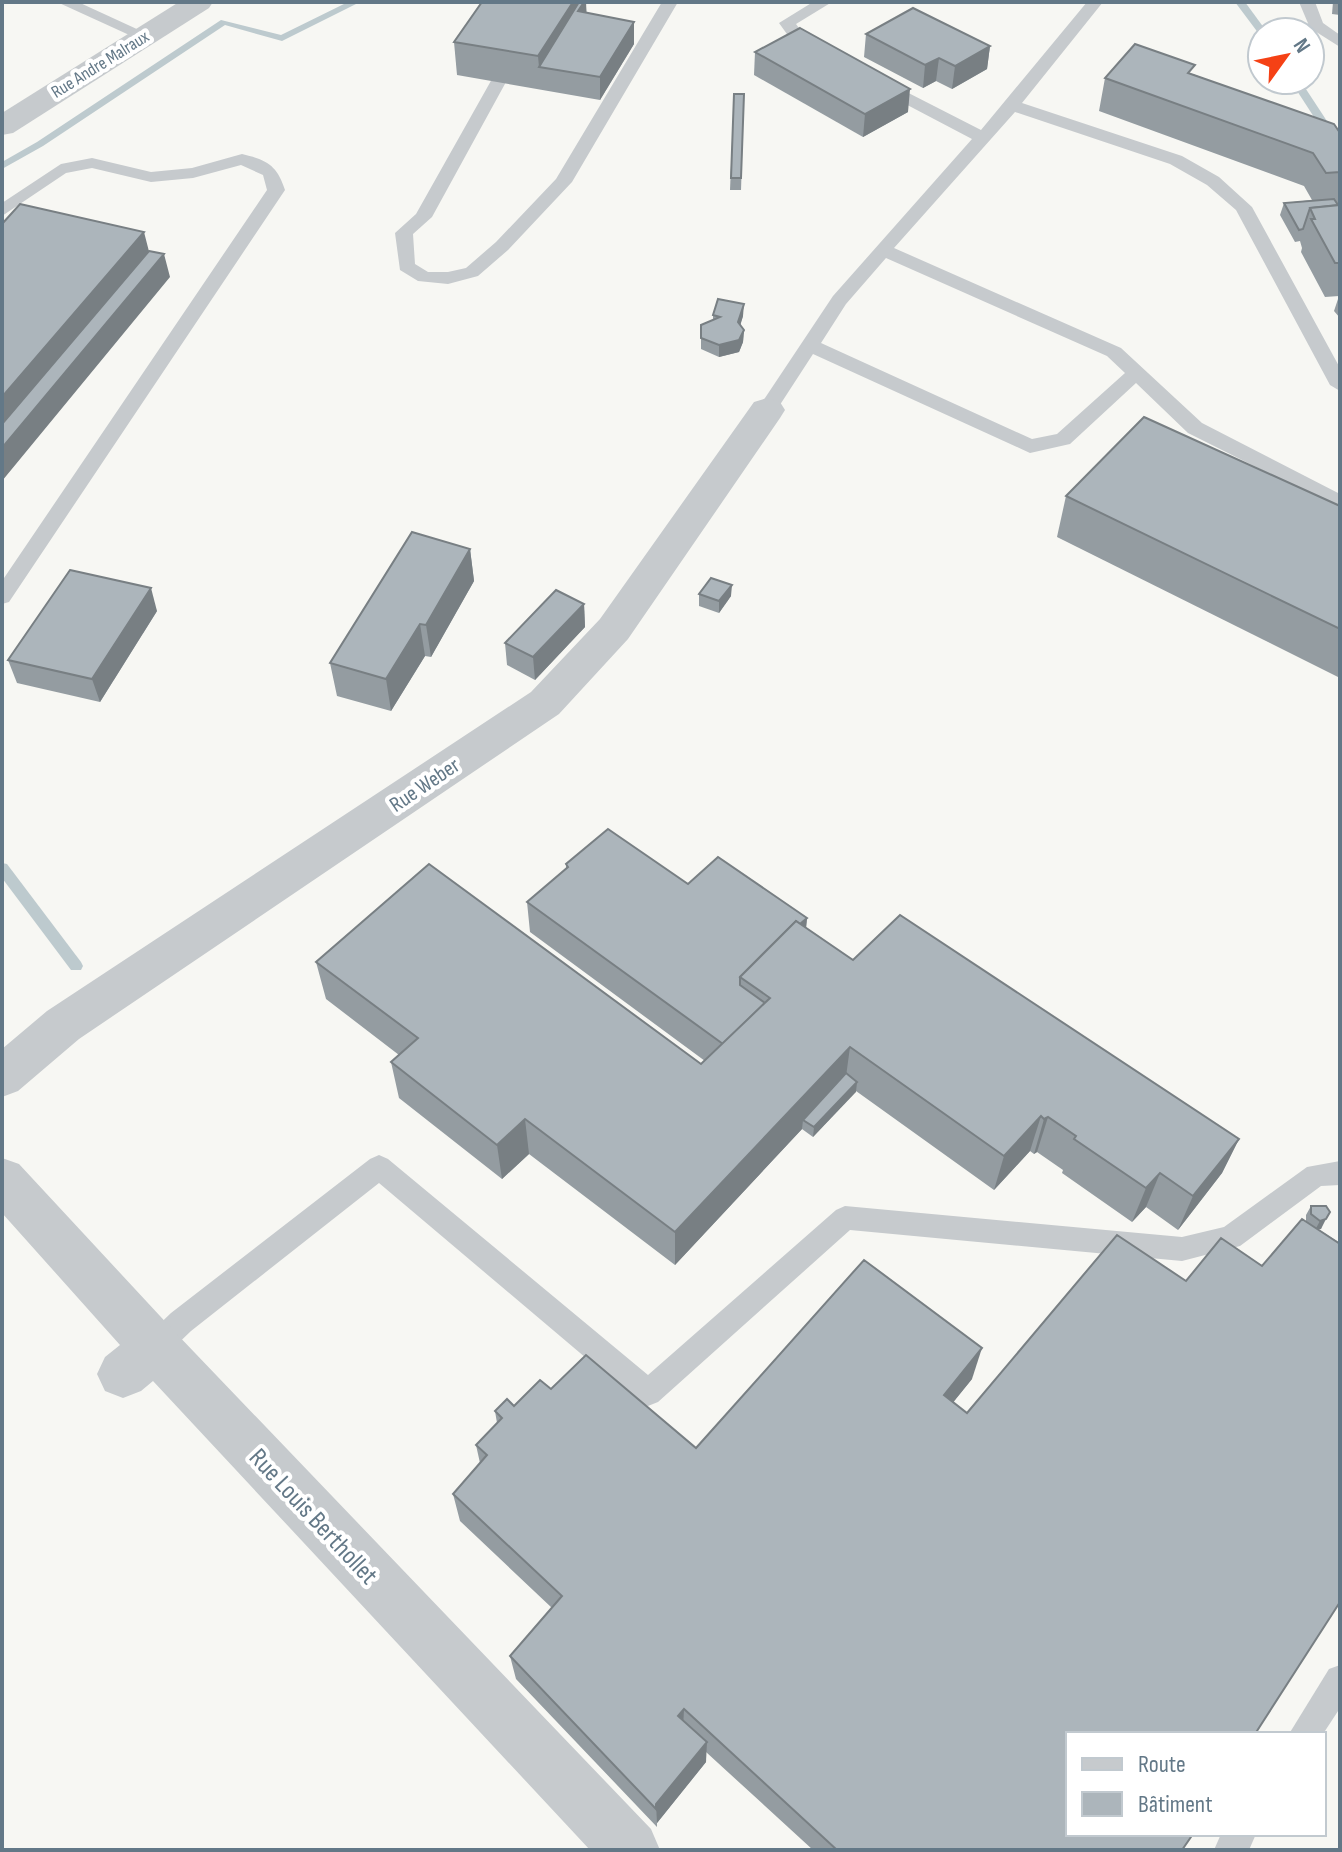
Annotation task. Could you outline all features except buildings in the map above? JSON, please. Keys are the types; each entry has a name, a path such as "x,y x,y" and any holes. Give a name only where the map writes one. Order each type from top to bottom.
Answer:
{"street":[{"name":"Rue Andre Malraux","path":"2,126 199,2"},
{"name":"Rue Weber","path":"2,1077 63,1025 545,703 614,629 767,410"},
{"name":"Rue Louis Berthollet","path":"2,1179 139,1360 630,1850"}],"lane":[{"path":"498,82 423,217 404,233 406,266 424,277 448,278 472,272 502,246 563,182 670,2"},
{"path":"824,2 787,23 803,45 830,59"},
{"path":"767,410 839,300 1011,105 1095,2"},
{"path":"1307,2 1316,25 1340,42"},
{"path":"70,3 144,36"},
{"path":"872,80 982,137"},
{"path":"1011,105 1176,160 1213,181 1243,207 1340,385"},
{"path":"2,211 61,169 92,163 151,177 193,173 242,159 271,173 276,190 2,597"},
{"path":"883,250 1114,352 1195,428 1340,502"},
{"path":"810,345 1030,446 1063,439 1136,373"},
{"path":"139,1360 193,1312 379,1167 648,1393 845,1218 1182,1249 1231,1237 1316,1175 1340,1173"},
{"path":"1306,1732 1340,1680"}],"waterway":[{"path":"2,166 224,22 282,38 355,2"},
{"path":"1240,2 1250,16"},
{"path":"1305,96 1340,149"},
{"path":"2,868 76,966"}]}
